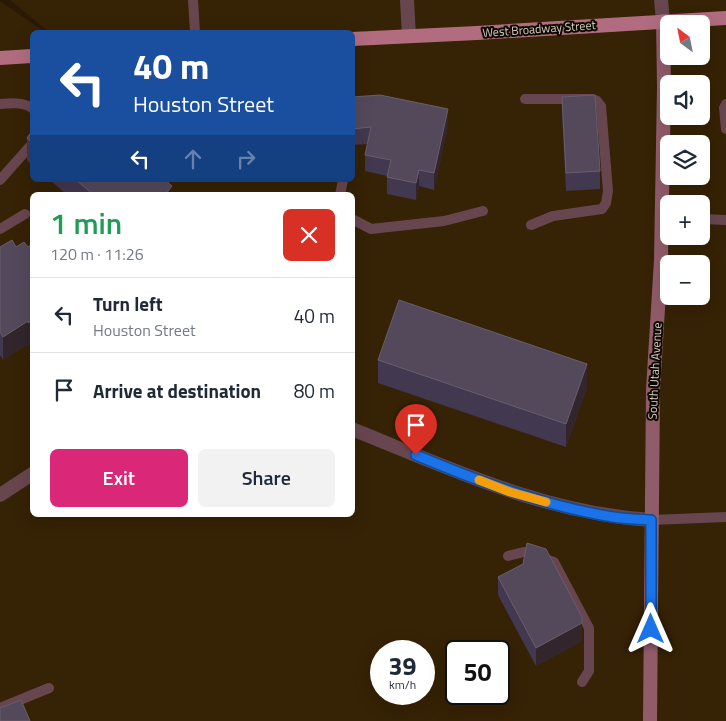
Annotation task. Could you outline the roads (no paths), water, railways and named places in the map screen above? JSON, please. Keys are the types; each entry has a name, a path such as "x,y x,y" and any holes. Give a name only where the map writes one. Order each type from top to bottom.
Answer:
{"main road":[{"name":"West Broadway Street","path":"710,19 726,18"},
{"name":"West Broadway Street","path":"355,39 660,21"},
{"path":"0,58 30,56"},
{"name":"South Utah Avenue","path":"663,65 665,195"},
{"name":"South Utah Avenue","path":"650,721 653,390 662,245"}],"street":[{"path":"407,0 409,36"},
{"path":"661,0 662,15"},
{"path":"355,430 510,492 564,507 614,517 651,520"},
{"path":"0,495 30,475"}],"lane":[{"path":"193,0 195,30"},
{"path":"525,99 592,99 597,101 601,106 608,191 606,203 602,209 553,216 531,225"},
{"path":"0,104 18,103 30,106"},
{"path":"726,104 724,108 726,129"},
{"path":"0,180 30,146"},
{"path":"355,221 371,229 444,221 483,211"},
{"path":"0,229 25,214"},
{"path":"710,219 726,220"},
{"path":"651,520 726,517"},
{"path":"508,556 524,552 554,562 589,628 589,671 582,682"},
{"path":"0,708 49,688"}]}
